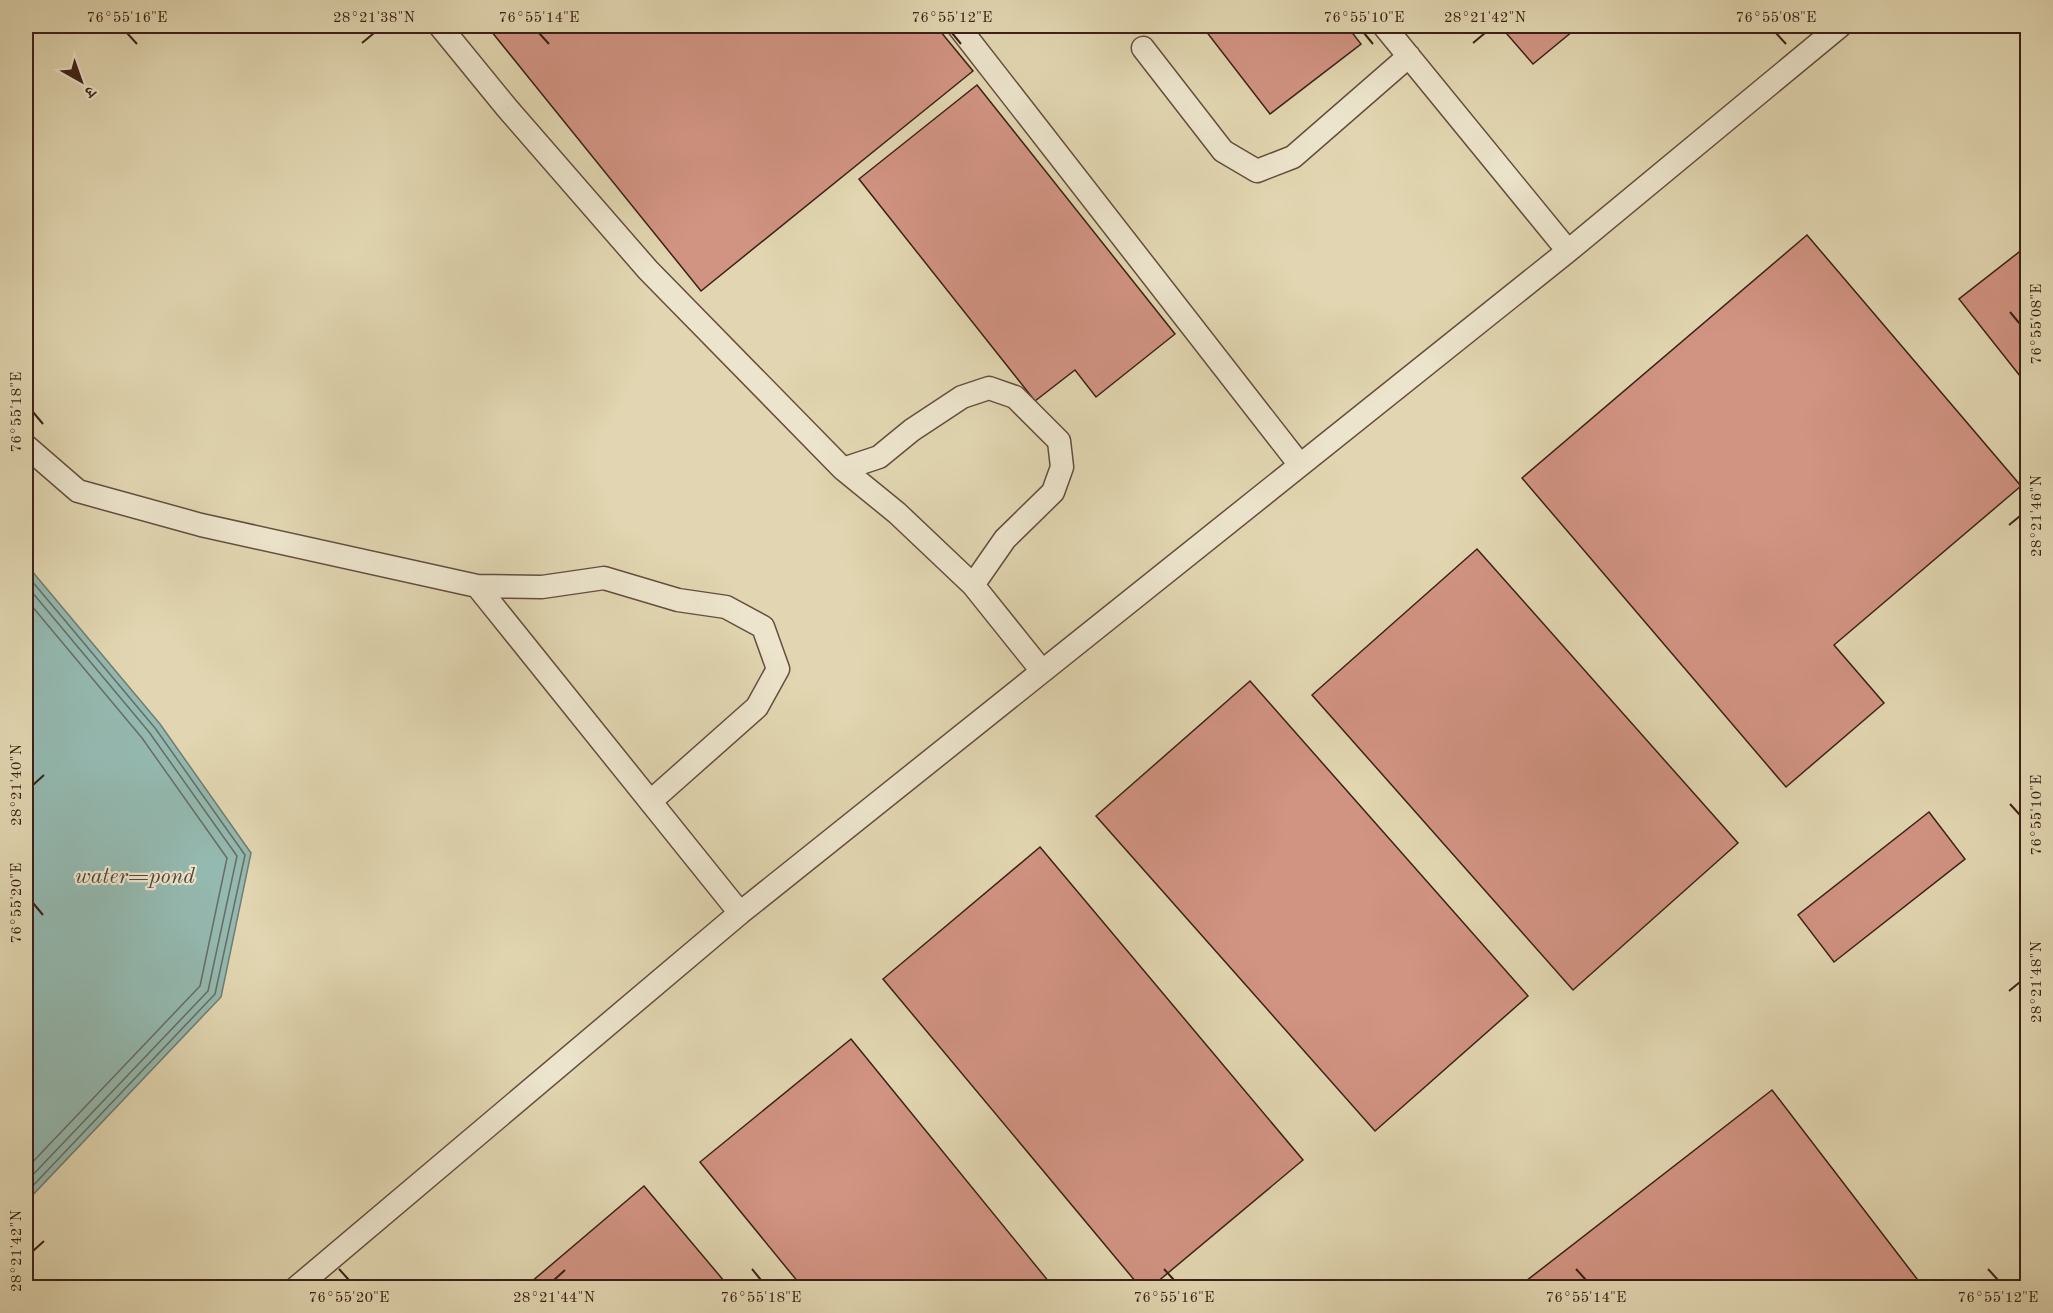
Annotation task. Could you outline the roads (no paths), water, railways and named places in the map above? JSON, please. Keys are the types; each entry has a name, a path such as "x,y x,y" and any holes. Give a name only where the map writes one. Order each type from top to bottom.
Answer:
{"lane":[{"path":"440,26 507,108 648,270 843,469 897,513 973,585 1042,671"},
{"path":"958,26 1300,465"},
{"path":"1384,26 1568,251"},
{"path":"296,1287 740,913 1568,251 1839,26"},
{"path":"1143,48 1223,151 1257,171 1293,157 1409,56"},
{"path":"843,469 879,457 912,430 962,397 989,388 1015,397 1059,441 1062,467 1053,492 1005,539 973,585"},
{"path":"26,446 78,491 201,525 477,586 542,587 604,578 678,600 726,607 763,627 778,669 758,707 651,801"},
{"path":"477,586 740,913"}],"water":[{"name":"water=pond","path":"26,564 160,724 251,853 221,997 26,1202"}]}
